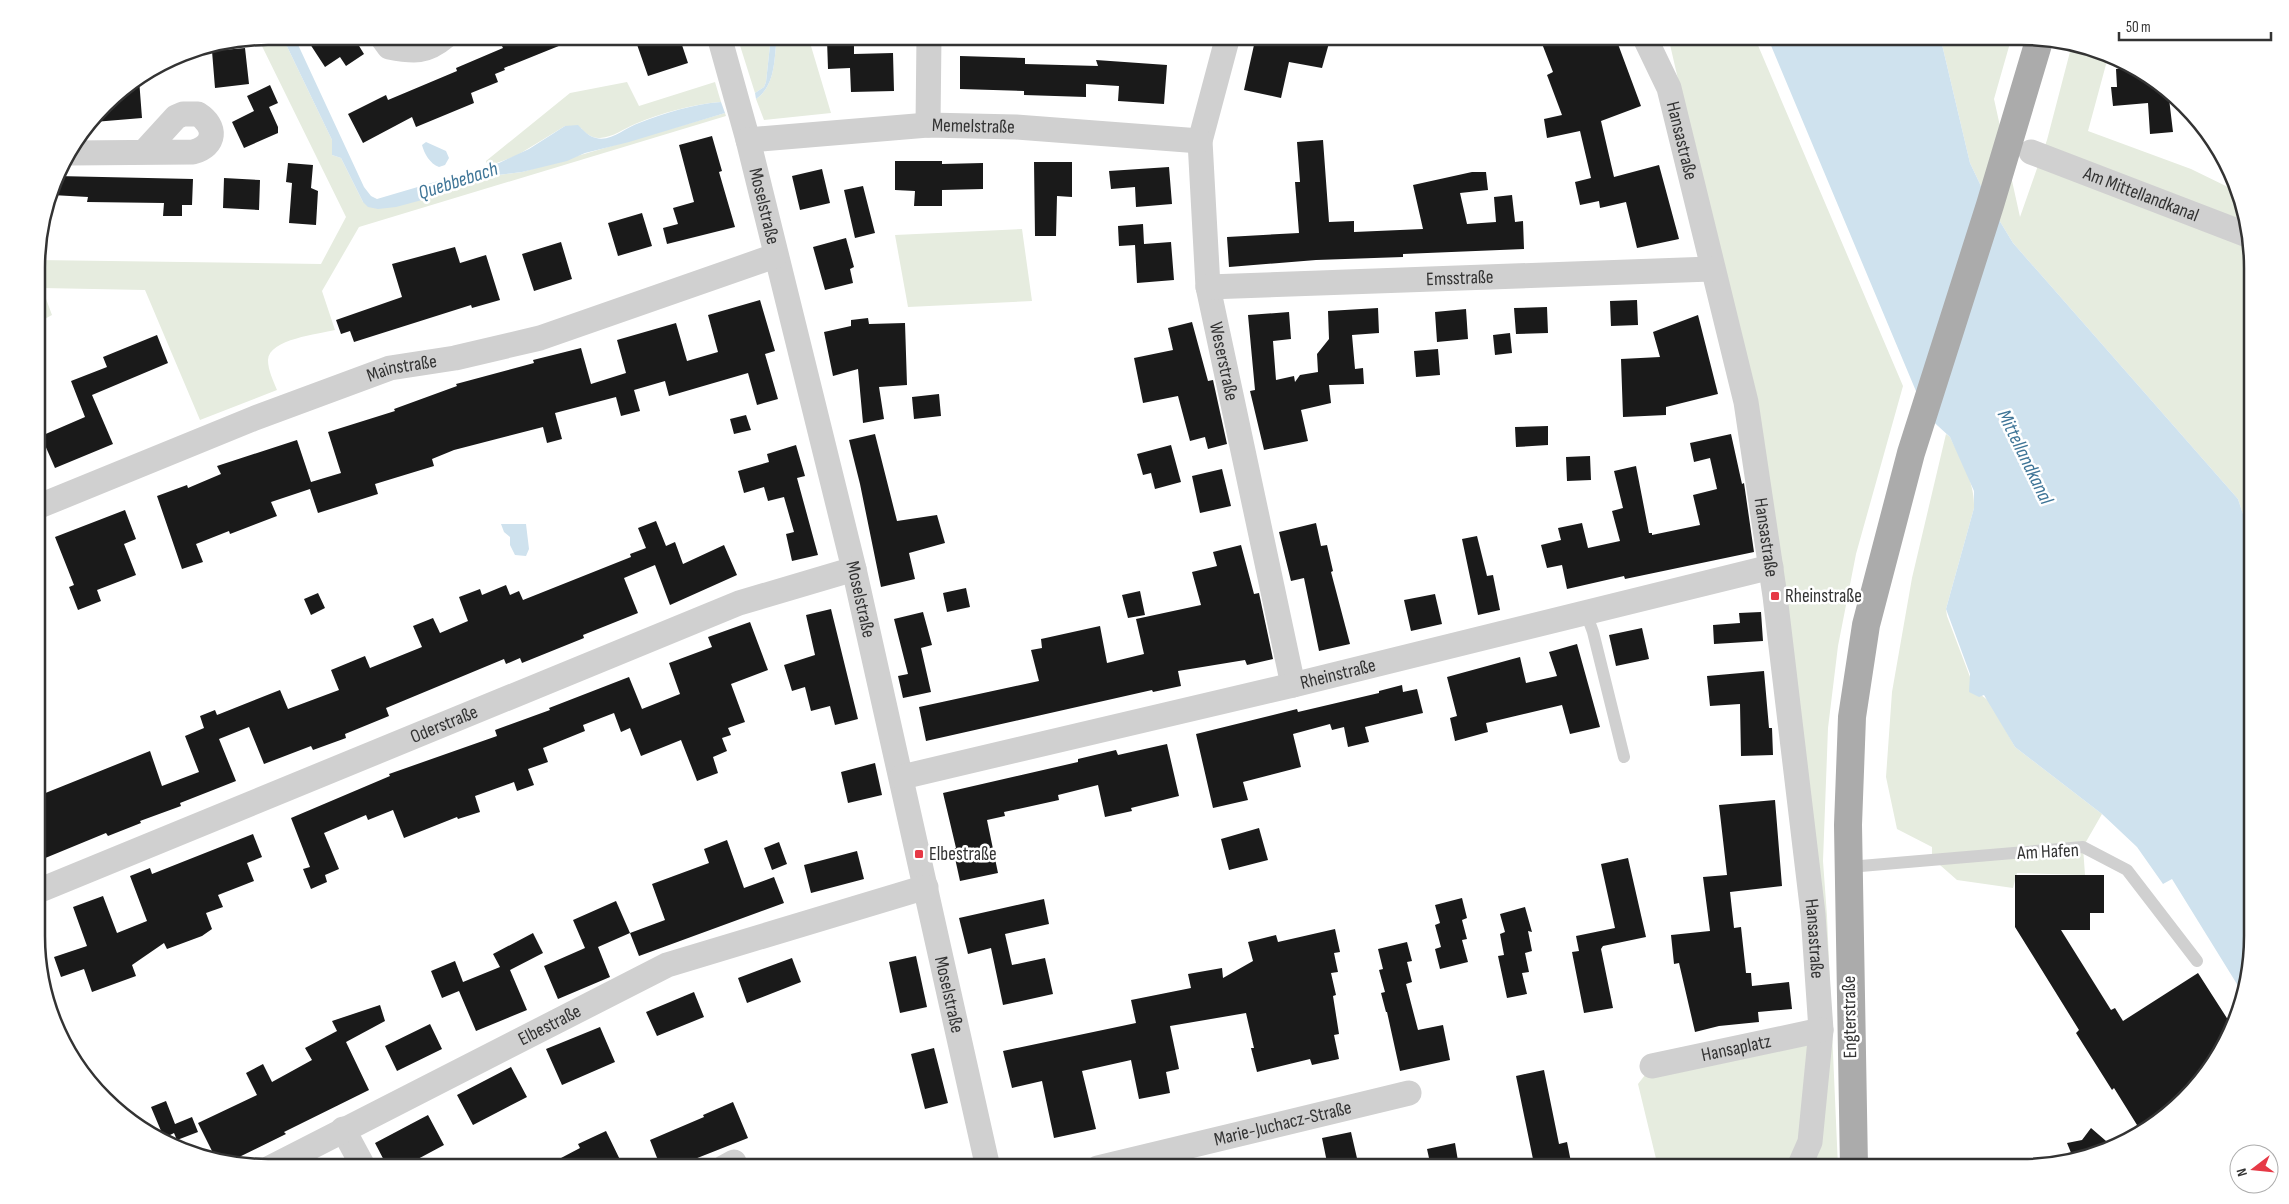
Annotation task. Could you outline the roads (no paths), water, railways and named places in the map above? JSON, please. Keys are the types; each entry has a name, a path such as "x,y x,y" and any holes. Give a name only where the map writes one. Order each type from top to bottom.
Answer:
{"main road":[{"name":"Engterstraße","path":"1854,1159 1848,948 1848,825 1852,717 1866,625 1913,446 2037,45"}],"street":[{"path":"388,45 389,47 411,51 433,48 436,45"},
{"name":"Moselstraße","path":"722,45 748,140 775,256 854,569 986,1159"},
{"path":"928,125 929,45"},
{"name":"Weserstraße","path":"1226,45 1200,141 1208,287 1293,685"},
{"name":"Hansastraße","path":"1648,45 1669,88 1746,402 1771,567 1813,914 1821,1030 1810,1142 1803,1159"},
{"name":"Memelstraße","path":"748,140 928,125 1016,127 1200,141"},
{"path":"77,153 144,152"},
{"name":"Am Mittellandkanal","path":"2031,152 2241,233"},
{"name":"Mainstraße","path":"45,504 255,418 390,368 455,358 540,338 775,256"},
{"name":"Emsstraße","path":"1208,287 1712,269"},
{"name":"Rheinstraße","path":"902,777 1293,685 1771,567"},
{"name":"Oderstraße","path":"45,888 739,603 854,569"},
{"name":"Elbestraße","path":"287,1159 667,965 926,888"},
{"name":"Hansaplatz","path":"1652,1066 1821,1030"},
{"name":"Marie-Juchacz-Straße","path":"1135,1159 1409,1093"},
{"path":"343,1129 359,1159"}],"lane":[{"path":"1586,613 1593,632 1624,757"},
{"name":"Am Hafen","path":"1849,867 2083,847 2127,870 2197,962"}],"water":[{"name":"Quebbebach","path":"286,45 298,45 364,187 371,196 377,199 499,163 529,149 565,126 578,125 591,136 602,139 613,136 649,119 690,107 721,102 725,113 629,142 585,153 567,161 522,172 490,176 422,200 396,207 378,209 368,207 363,202 341,158 332,155 332,140"},
{"path":"770,45 776,45 771,79 763,93 756,99 755,93 764,87"},
{"name":"Mittellandkanal","path":"1771,45 1942,45 1970,163 1990,205 2013,243 2238,499 2244,517 2244,951 2238,986 2172,879 2163,884 2137,847 2102,814 2015,747 1984,695 1979,697 1969,692 1970,674 1946,609 1974,508 1974,491 1950,437 1926,415"},
{"path":"426,142 446,151 449,158 445,165 439,167 430,161 422,145"},
{"path":"501,524 526,524 529,549 526,556 515,555 510,545 510,537 504,532"}],"place":[{"name":"Rheinstraße","path":"1775,596"},
{"name":"Elbestraße","path":"919,854"}]}
